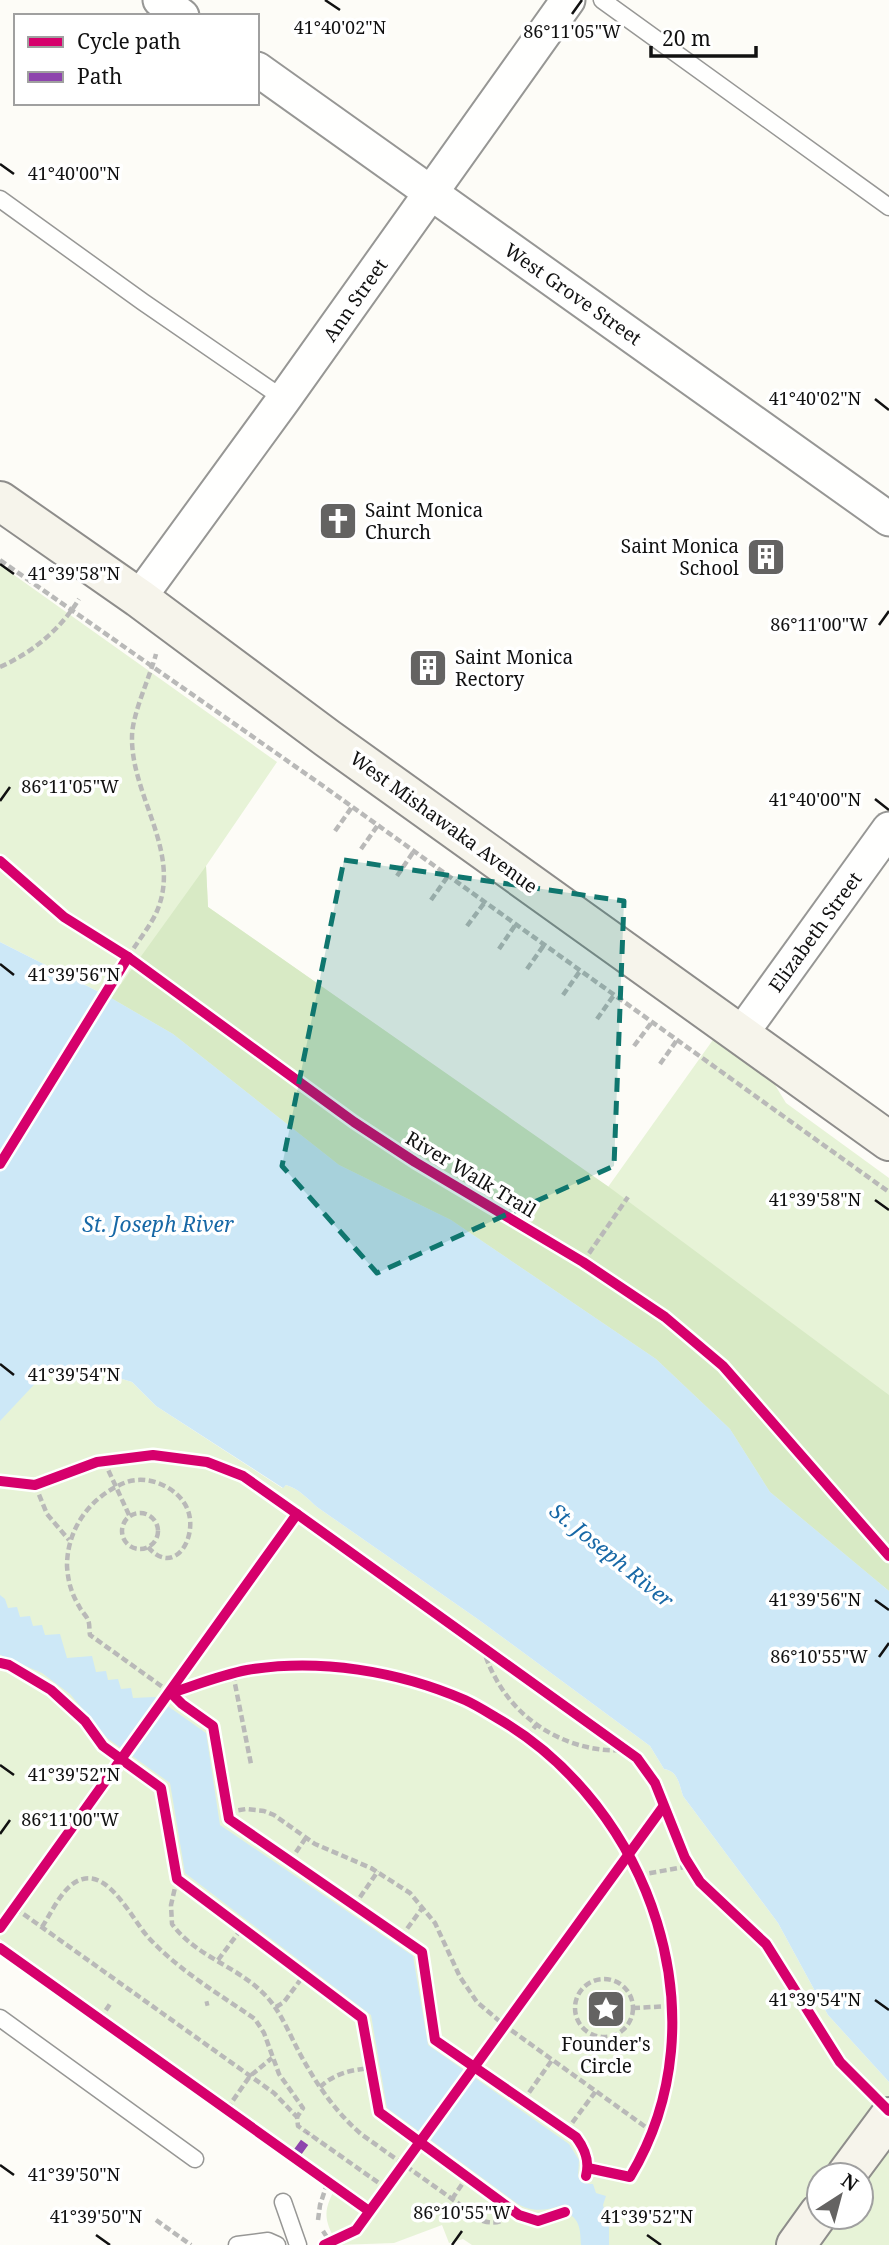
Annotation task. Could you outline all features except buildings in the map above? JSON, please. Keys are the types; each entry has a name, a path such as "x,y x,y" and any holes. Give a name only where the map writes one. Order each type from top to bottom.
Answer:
{"main road":[{"name":"West Mishawaka Avenue","path":"0,501 139,598 327,738 889,1141"},
{"path":"857,2161 889,2117"}],"street":[{"path":"160,0 179,14"},
{"name":"Ann Street","path":"139,598 569,0"},
{"name":"West Grove Street","path":"259,70 889,519"},
{"name":"Elizabeth Street","path":"741,1034 889,829"}],"lane":[{"path":"603,0 889,207"},
{"path":"0,199 284,399"},
{"path":"0,2018 195,2159"},
{"path":"283,2202 298,2245"},
{"path":"237,2245 268,2241 277,2245"}],"path":[{"path":"0,560 378,825 889,1192"},
{"path":"0,667 41,643 73,611 99,570"},
{"path":"121,968 156,911 165,876 162,853 137,775 131,736 155,656 176,625"},
{"path":"335,831 352,807"},
{"path":"361,849 378,825"},
{"path":"397,876 414,851"},
{"path":"431,900 448,876"},
{"path":"467,926 485,902"},
{"path":"499,949 516,925"},
{"path":"527,969 544,945"},
{"path":"117,950 139,965"},
{"path":"563,995 580,971"},
{"path":"597,1019 614,995"},
{"path":"634,1046 652,1022"},
{"path":"660,1064 677,1040"},
{"path":"593,1268 578,1259 628,1197"},
{"path":"116,1460 100,1461 117,1488 130,1517"},
{"path":"148,1547 156,1557 167,1559 177,1555 186,1545 191,1532 190,1516 184,1500 169,1486 145,1481 126,1482 104,1494 80,1518 69,1540 68,1578 72,1594 88,1619 90,1635 182,1704"},
{"path":"22,1485 40,1483 47,1514 69,1540"},
{"path":"144,1514 154,1520 158,1532 148,1547 134,1548 126,1542 122,1530 130,1517 144,1514"},
{"path":"471,1639 504,1662"},
{"path":"482,1647 495,1678 510,1699 537,1724 557,1738 581,1747 606,1752 626,1750"},
{"path":"220,1677 245,1671"},
{"path":"233,1674 251,1763"},
{"path":"168,1696 181,1686"},
{"path":"527,1737 537,1724"},
{"path":"516,1729 537,1745"},
{"path":"604,1734 637,1758"},
{"path":"226,1799 229,1819 239,1826"},
{"path":"228,1812 246,1809 264,1811 305,1839 378,1871 410,1893 435,1923 460,1977 477,2002 552,2060 655,2128 649,2144"},
{"path":"290,1861 305,1839"},
{"path":"280,1854 300,1868"},
{"path":"634,1865 641,1879 690,1866"},
{"path":"175,1866 177,1880 173,1891 172,1924 190,1943 249,1980 276,2007 320,2087 394,2177"},
{"path":"354,1906 378,1871"},
{"path":"42,1927 71,1883 85,1878 100,1881 114,1891 148,1937 171,1959 255,2020 264,2033 279,2074 303,2108 297,2118"},
{"path":"177,1880 188,1888"},
{"path":"7,1918 23,1897"},
{"path":"344,1898 366,1914"},
{"path":"401,1937 423,1907"},
{"path":"15,1908 274,2093 297,2118 298,2126 394,2177 452,2199 483,2221 492,2224 501,2222 510,2208 529,2220"},
{"path":"231,1920 252,1936"},
{"path":"218,1961 242,1928"},
{"path":"389,1929 411,1945"},
{"path":"276,2007 309,1979 294,1967"},
{"path":"599,1979 620,1983 628,1990 633,2008 630,2022 623,2031 609,2037 598,2037 584,2029 575,2012 576,1999 581,1990 589,1982 599,1979"},
{"path":"100,2019 110,2004"},
{"path":"633,2008 672,2005"},
{"path":"89,2011 110,2026"},
{"path":"497,2035 512,2014"},
{"path":"320,2087 331,2077 349,2070 372,2073 369,2055"},
{"path":"227,2109 250,2076 272,2057"},
{"path":"534,2109 518,2098 552,2060"},
{"path":"556,2124 571,2134 596,2091"},
{"path":"216,2102 238,2117"},
{"path":"377,2200 411,2154"},
{"path":"317,2173 338,2189"},
{"path":"452,2199 467,2177"},
{"path":"328,2181 318,2220 331,2242"},
{"path":"156,2220 191,2245"}],"highlighted area":[{"path":"344,860 624,901 614,1166 377,1273 282,1166"}],"green space":[{"path":"0,565 277,762 206,866 208,907 608,1187 715,1037 769,1075 786,1103 889,1178 889,1591 111,998 0,942"},
{"path":"206,866 208,907 609,1187 889,1395 889,1591 770,1492 730,1429 656,1359 451,1220 339,1165 173,1034 111,998"},
{"path":"0,1352 45,1373 80,1366 132,1382 156,1406 282,1488 286,1485 299,1491 317,1507 479,1620 650,1746 664,1769 675,1775 683,1796 778,1923 828,2015 889,2082 889,2245 472,2245 463,2239 449,2243 442,2225 394,2243 338,2245 329,2227 326,2213 339,2181 0,1939"}],"water":[{"name":"St. Joseph River","path":"0,942 111,998 173,1034 339,1165 451,1220 656,1359 730,1429 770,1492 889,1591 889,2082 828,2015 778,1923 683,1796 675,1775 664,1769 650,1746 479,1620 317,1507 299,1491 286,1485 283,1488 156,1406 132,1382 80,1366 45,1373 0,1421"},
{"path":"0,1595 5,1599 8,1608 17,1607 20,1617 30,1616 33,1626 42,1625 45,1635 60,1634 67,1658 92,1656 96,1672 106,1671 108,1680 118,1679 121,1689 131,1688 133,1698 155,1697 206,1733 220,1825 413,1956 428,2045 569,2144 579,2160 578,2177 588,2184 593,2184 596,2193 606,2196 603,2205 609,2225 609,2245 581,2245 579,2226 567,2213 568,2207 564,2205 535,2210 518,2204 387,2108 371,2015 185,1873 170,1783 107,1738 70,1694 42,1673 0,1655"}],"marked path":[{"path":"294,2157 310,2135"}],"cycle path":[{"name":"River Walk Trail","path":"0,861 64,917 128,957 354,1122 415,1162 583,1262 665,1317 723,1366 889,1556"},
{"path":"0,1164 128,957"},
{"path":"0,1481 35,1485 97,1462 153,1455 207,1462 243,1476 297,1514 637,1758 655,1783 685,1858 700,1882 766,1944 840,2062 889,2111"},
{"path":"0,1928 297,1514"},
{"path":"0,1663 9,1665 51,1690 85,1721 103,1746 161,1788 177,1879 362,2018 379,2112 519,2215 538,2221 565,2212"},
{"path":"586,2176 586,2155 576,2137 435,2040 422,1952 229,1819 213,1726 171,1693 237,1672 274,1667 330,1667 413,1681 465,1700 497,1718 551,1757 596,1805 632,1861 657,1922 670,1986 671,2052 658,2116 630,2177 588,2168"},
{"path":"324,2245 356,2230 663,1807"},
{"path":"0,1948 369,2211"}],"place":[{"name":"Saint Monica Church","path":"338,521"},
{"name":"Saint Monica School","path":"766,557"},
{"name":"Saint Monica Rectory","path":"428,668"},
{"name":"Founder's Circle","path":"606,2009"}]}
